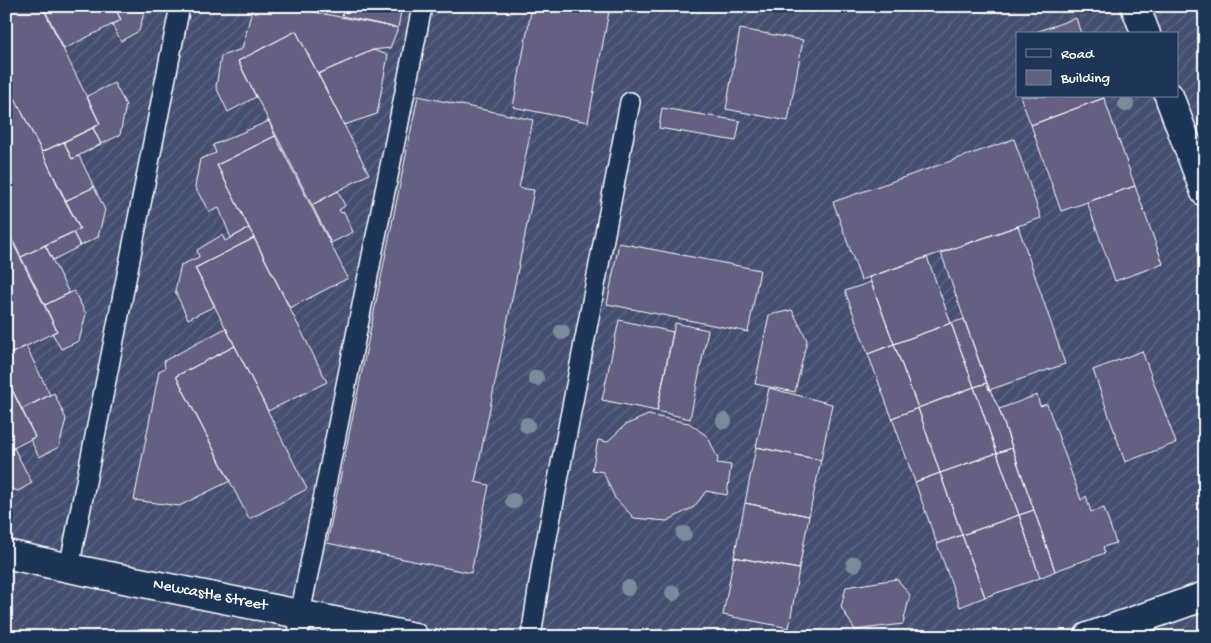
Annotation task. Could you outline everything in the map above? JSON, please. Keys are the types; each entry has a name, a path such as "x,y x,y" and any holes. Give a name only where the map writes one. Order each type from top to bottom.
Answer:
{"street":[{"path":"1135,6 1145,32"},
{"path":"1170,98 1205,192"},
{"name":"Newcastle Street","path":"6,554 299,625 414,637"},
{"path":"1088,637 1205,596"}],"lane":[{"path":"69,568 180,6"},
{"path":"299,625 421,12"},
{"path":"531,637 544,555 630,102"}],"shaded area":[{"path":"6,6 1205,6 1205,637 6,637"}],"building":[{"path":"10,6 42,6 100,124 42,152 6,81 6,8"},
{"path":"43,6 114,6 121,20 64,49"},
{"path":"114,6 146,6 139,31 121,41 112,25 121,20"},
{"path":"253,6 283,6 398,28 390,48 373,50 318,74 296,31 238,61 256,97 228,112 216,87 221,56 242,49"},
{"path":"344,6 402,6 398,28 342,16"},
{"path":"532,6 610,6 588,122 513,107"},
{"path":"1076,18 1080,32 1036,32"},
{"path":"740,29 803,40 788,121 726,109"},
{"path":"296,31 369,174 312,205 238,61"},
{"path":"373,50 388,55 377,114 344,125 318,74"},
{"path":"6,81 13,94 6,97"},
{"path":"114,83 126,105 120,135 101,144 93,128 100,124 87,96"},
{"path":"13,94 80,229 21,257 6,227 6,98"},
{"path":"418,96 533,120 519,188 534,190 475,482 489,485 471,573 327,543"},
{"path":"1021,98 1104,98 1031,125"},
{"path":"1104,98 1135,186 1061,211 1031,125"},
{"path":"662,108 740,121 736,141 659,128"},
{"path":"269,121 275,136 217,165 249,228 231,238 219,208 209,212 195,187 200,159 216,153 213,145"},
{"path":"93,128 101,144 72,159 64,142"},
{"path":"275,136 348,278 290,308 217,165"},
{"path":"1014,139 1041,218 861,280 833,202"},
{"path":"64,142 72,159 79,156 94,187 65,201 42,152"},
{"path":"1135,186 1163,264 1115,281 1087,202"},
{"path":"94,187 105,210 98,237 80,246 73,232 80,229 65,201"},
{"path":"338,191 345,206 339,210 341,213 344,212 353,232 331,243 312,205"},
{"path":"1018,226 1065,364 989,390 941,253"},
{"path":"249,228 254,238 195,268 215,306 188,319 175,291 181,265 199,257 197,250 222,235 225,241"},
{"path":"6,229 57,331 6,356"},
{"path":"73,232 80,246 53,260 45,245"},
{"path":"254,238 327,382 268,411 195,268"},
{"path":"619,243 760,270 748,332 607,304"},
{"path":"45,245 69,293 45,305 21,257"},
{"path":"927,257 951,323 894,344 869,277"},
{"path":"871,282 894,344 868,354 845,291"},
{"path":"74,291 86,314 79,341 61,349 52,333 57,331 45,305"},
{"path":"792,310 807,340 795,392 755,384 769,315"},
{"path":"964,319 987,383 974,387 951,323"},
{"path":"619,320 673,332 657,411 602,400"},
{"path":"675,323 708,330 690,419 657,411"},
{"path":"951,323 974,387 918,408 894,344"},
{"path":"226,328 235,346 176,376 230,481 179,506 134,500 159,371 165,368 164,361"},
{"path":"894,344 918,408 892,418 868,354"},
{"path":"26,346 50,395 22,409 6,377 6,356"},
{"path":"235,346 307,489 249,519 176,376"},
{"path":"1142,351 1176,443 1125,462 1093,370"},
{"path":"6,378 35,437 6,452"},
{"path":"987,383 999,409 1012,448 997,453 974,387"},
{"path":"974,387 997,453 940,473 918,408"},
{"path":"769,388 832,404 821,460 756,447"},
{"path":"54,393 66,419 59,447 39,457 30,439 35,437 22,409"},
{"path":"1037,395 1040,406 1047,404 1081,500 1086,496 1091,512 1104,508 1116,543 1103,547 1105,553 1055,571 999,409"},
{"path":"918,408 940,473 915,482 892,418"},
{"path":"648,415 689,423 708,437 718,459 717,463 731,465 727,495 706,491 694,507 667,521 634,518 615,498 603,472 592,470 598,440 607,442 625,425"},
{"path":"756,447 821,460 809,516 745,503"},
{"path":"14,448 32,483 18,491 6,487 6,452"},
{"path":"1012,448 1034,510 1019,515 997,453"},
{"path":"997,453 1019,515 962,535 940,473"},
{"path":"940,473 962,535 937,544 915,482"},
{"path":"745,503 809,516 799,569 734,557"},
{"path":"1034,510 1055,571 1040,578 1019,515"},
{"path":"1019,515 1040,578 985,597 962,535"},
{"path":"962,535 985,597 960,607 937,544"},
{"path":"734,557 799,569 789,628 723,615"},
{"path":"897,579 910,595 903,624 855,630 841,607 846,587"}]}
